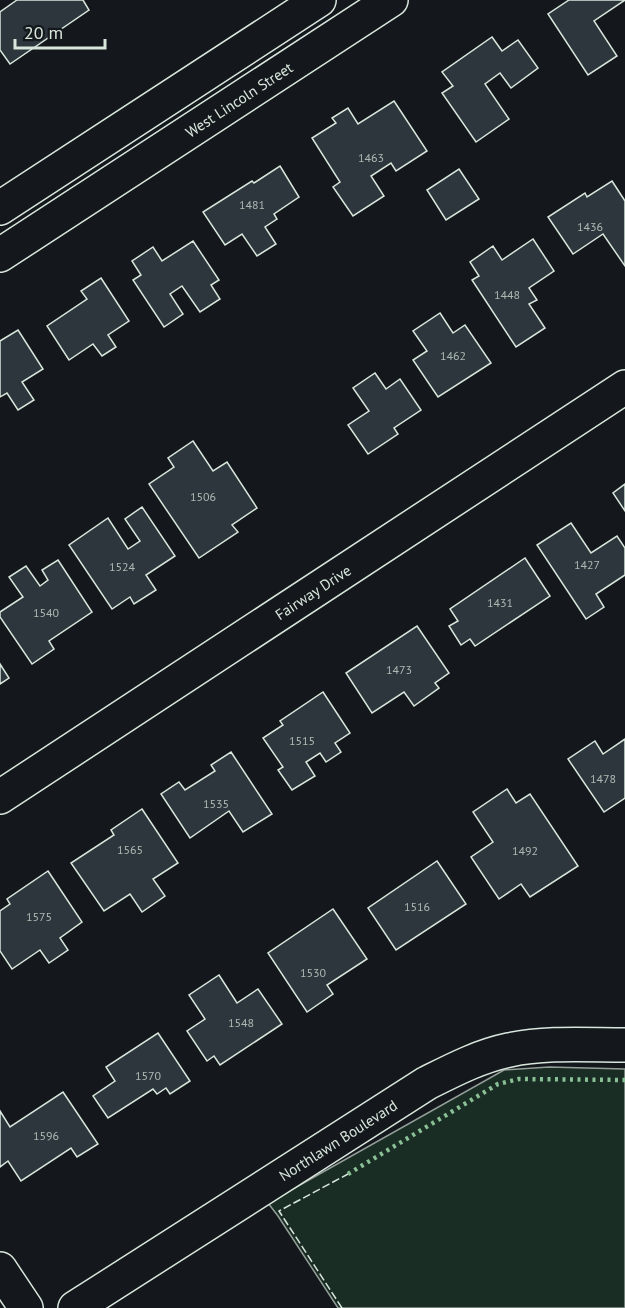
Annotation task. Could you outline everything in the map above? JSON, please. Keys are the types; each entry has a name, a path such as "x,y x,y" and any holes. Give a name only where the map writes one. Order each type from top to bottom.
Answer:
{"street":[{"path":"0,208 319,0"},
{"name":"West Lincoln Street","path":"0,255 391,0"},
{"path":"68,164 88,198"},
{"name":"Fairway Drive","path":"0,797 625,387"},
{"name":"Northlawn Boulevard","path":"75,1308 427,1083 456,1068 485,1057 526,1047 625,1045"},
{"path":"0,1269 27,1308"}],"green space":[{"path":"549,1067 625,1069 625,1308 338,1308 268,1203 504,1070"}],"building":[{"path":"17,0 83,0 89,10 10,64 0,50 0,12"},
{"path":"569,0 625,0 594,21 617,56 588,75 548,14"},
{"path":"492,37 502,51 518,40 538,68 511,88 500,73 485,84 509,119 476,142 442,93 453,86 442,72"},
{"path":"394,101 427,151 396,171 391,163 371,176 384,196 353,216 333,187 340,182 312,138 336,123 332,118 348,108 358,124"},
{"path":"280,166 299,197 274,214 277,219 265,227 276,244 257,256 242,234 225,245 203,212"},
{"path":"459,169 479,199 446,220 427,190"},
{"path":"612,181 625,201 625,266 603,234 573,254 548,217 585,193 587,197"},
{"path":"533,239 554,271 529,288 537,300 529,304 545,328 516,347 472,280 479,276 470,262 493,246 502,260"},
{"path":"193,241 219,280 211,285 220,299 200,312 182,286 170,294 183,314 164,327 133,280 141,275 132,261 153,247 162,261"},
{"path":"101,278 129,321 108,335 116,347 102,356 93,344 69,360 47,326 87,299 81,291"},
{"path":"440,313 453,333 465,325 491,363 438,397 413,360 427,351 413,331"},
{"path":"18,330 43,369 22,382 34,400 18,410 7,393 0,397 0,341"},
{"path":"375,373 386,389 400,379 421,410 394,428 398,434 368,454 348,425 369,411 353,388"},
{"path":"193,441 213,471 227,462 257,508 232,525 238,532 199,558 149,484 174,467 168,458"},
{"path":"625,484 625,511 613,493"},
{"path":"142,507 175,556 146,575 156,590 134,604 130,597 112,609 69,545 108,518 128,549 140,541 125,519"},
{"path":"571,523 591,553 617,536 625,548 625,575 596,594 604,607 586,619 537,545"},
{"path":"525,558 550,596 475,646 470,639 461,645 449,626 458,621 450,609"},
{"path":"58,560 92,612 49,641 54,649 32,664 0,617 0,612 23,597 9,577 26,566 40,586 48,580 42,570"},
{"path":"417,626 449,673 435,683 439,688 414,706 404,692 372,713 346,673"},
{"path":"0,664 9,678 0,684"},
{"path":"323,692 350,733 335,743 341,752 326,762 320,753 306,762 315,776 292,790 278,770 283,767 263,738 283,725 280,721"},
{"path":"625,739 625,798 604,812 568,759 595,741 603,754"},
{"path":"231,752 272,814 243,832 229,811 190,838 161,794 179,782 185,790 215,771 211,765"},
{"path":"507,789 516,803 530,794 578,866 530,897 521,884 499,899 471,857 493,842 473,812"},
{"path":"142,809 178,863 153,879 165,896 142,912 130,894 104,911 71,863 114,835 111,830"},
{"path":"437,861 466,904 396,950 368,908"},
{"path":"48,871 82,922 60,938 68,950 49,963 40,950 12,969 0,951 0,911 10,904 7,899"},
{"path":"333,909 367,959 327,985 333,994 307,1012 268,953"},
{"path":"219,975 237,1003 258,989 282,1024 220,1065 214,1056 207,1061 187,1031 205,1019 189,995"},
{"path":"158,1033 190,1081 170,1094 166,1088 157,1094 153,1089 108,1118 93,1096 115,1081 106,1067"},
{"path":"63,1092 98,1144 77,1157 71,1148 21,1181 8,1161 0,1167 0,1111 10,1127"}],"hedge":[{"path":"348,1174 498,1084 519,1079 625,1080"}],"fence":[{"path":"342,1308 279,1211 348,1174"}]}
